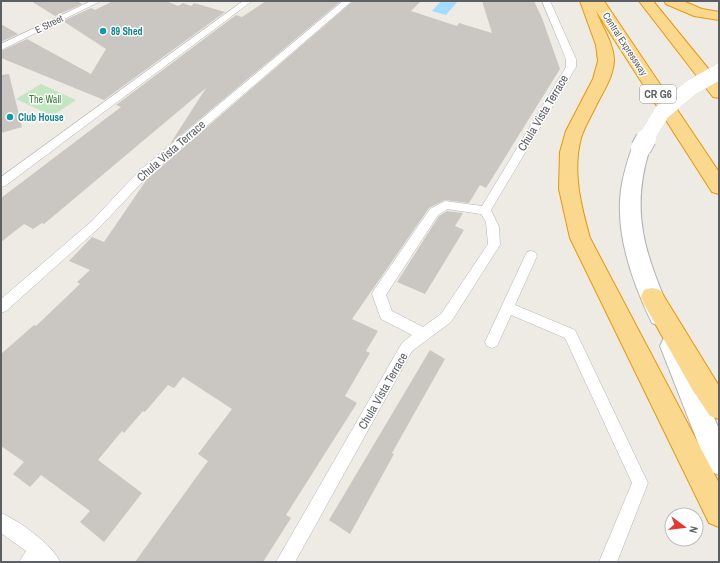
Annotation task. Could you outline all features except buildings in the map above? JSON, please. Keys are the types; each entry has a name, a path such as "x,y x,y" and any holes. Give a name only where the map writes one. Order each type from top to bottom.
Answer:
{"highway":[{"path":"587,1 588,9 606,50 606,62 603,74 572,137 568,160 569,196 580,238 719,513"},
{"name":"Central Expressway","path":"597,1 719,187"},
{"path":"646,1 719,93"},
{"path":"671,1 699,13 719,16"},
{"path":"652,297 701,381 719,407"}],"main road":[{"path":"719,72 692,87 662,112 641,148 634,168 630,196 632,233 652,297 719,461"}],"lane":[{"name":"E Street","path":"1,47 96,1"},
{"name":"Chula Vista Terrace","path":"1,307 96,224 142,174 348,1"},
{"name":"Chula Vista Terrace","path":"285,562 407,347 446,318 494,246 494,233 490,215 485,211 571,67 571,59 546,1"},
{"path":"1,183 243,2"},
{"path":"424,334 386,315 379,294 434,212 445,205 469,207 485,211"},
{"path":"492,342 531,256"},
{"path":"508,308 570,334 640,483 608,562"},
{"path":"1,522 33,556 51,562"}],"green space":[{"name":"The Wall","path":"41,84 76,100 52,116 16,99"}],"water":[{"path":"441,1 458,1 446,15 432,11"}],"place":[{"name":"89 Shed","path":"103,31"},
{"name":"Club House","path":"10,117"}]}
